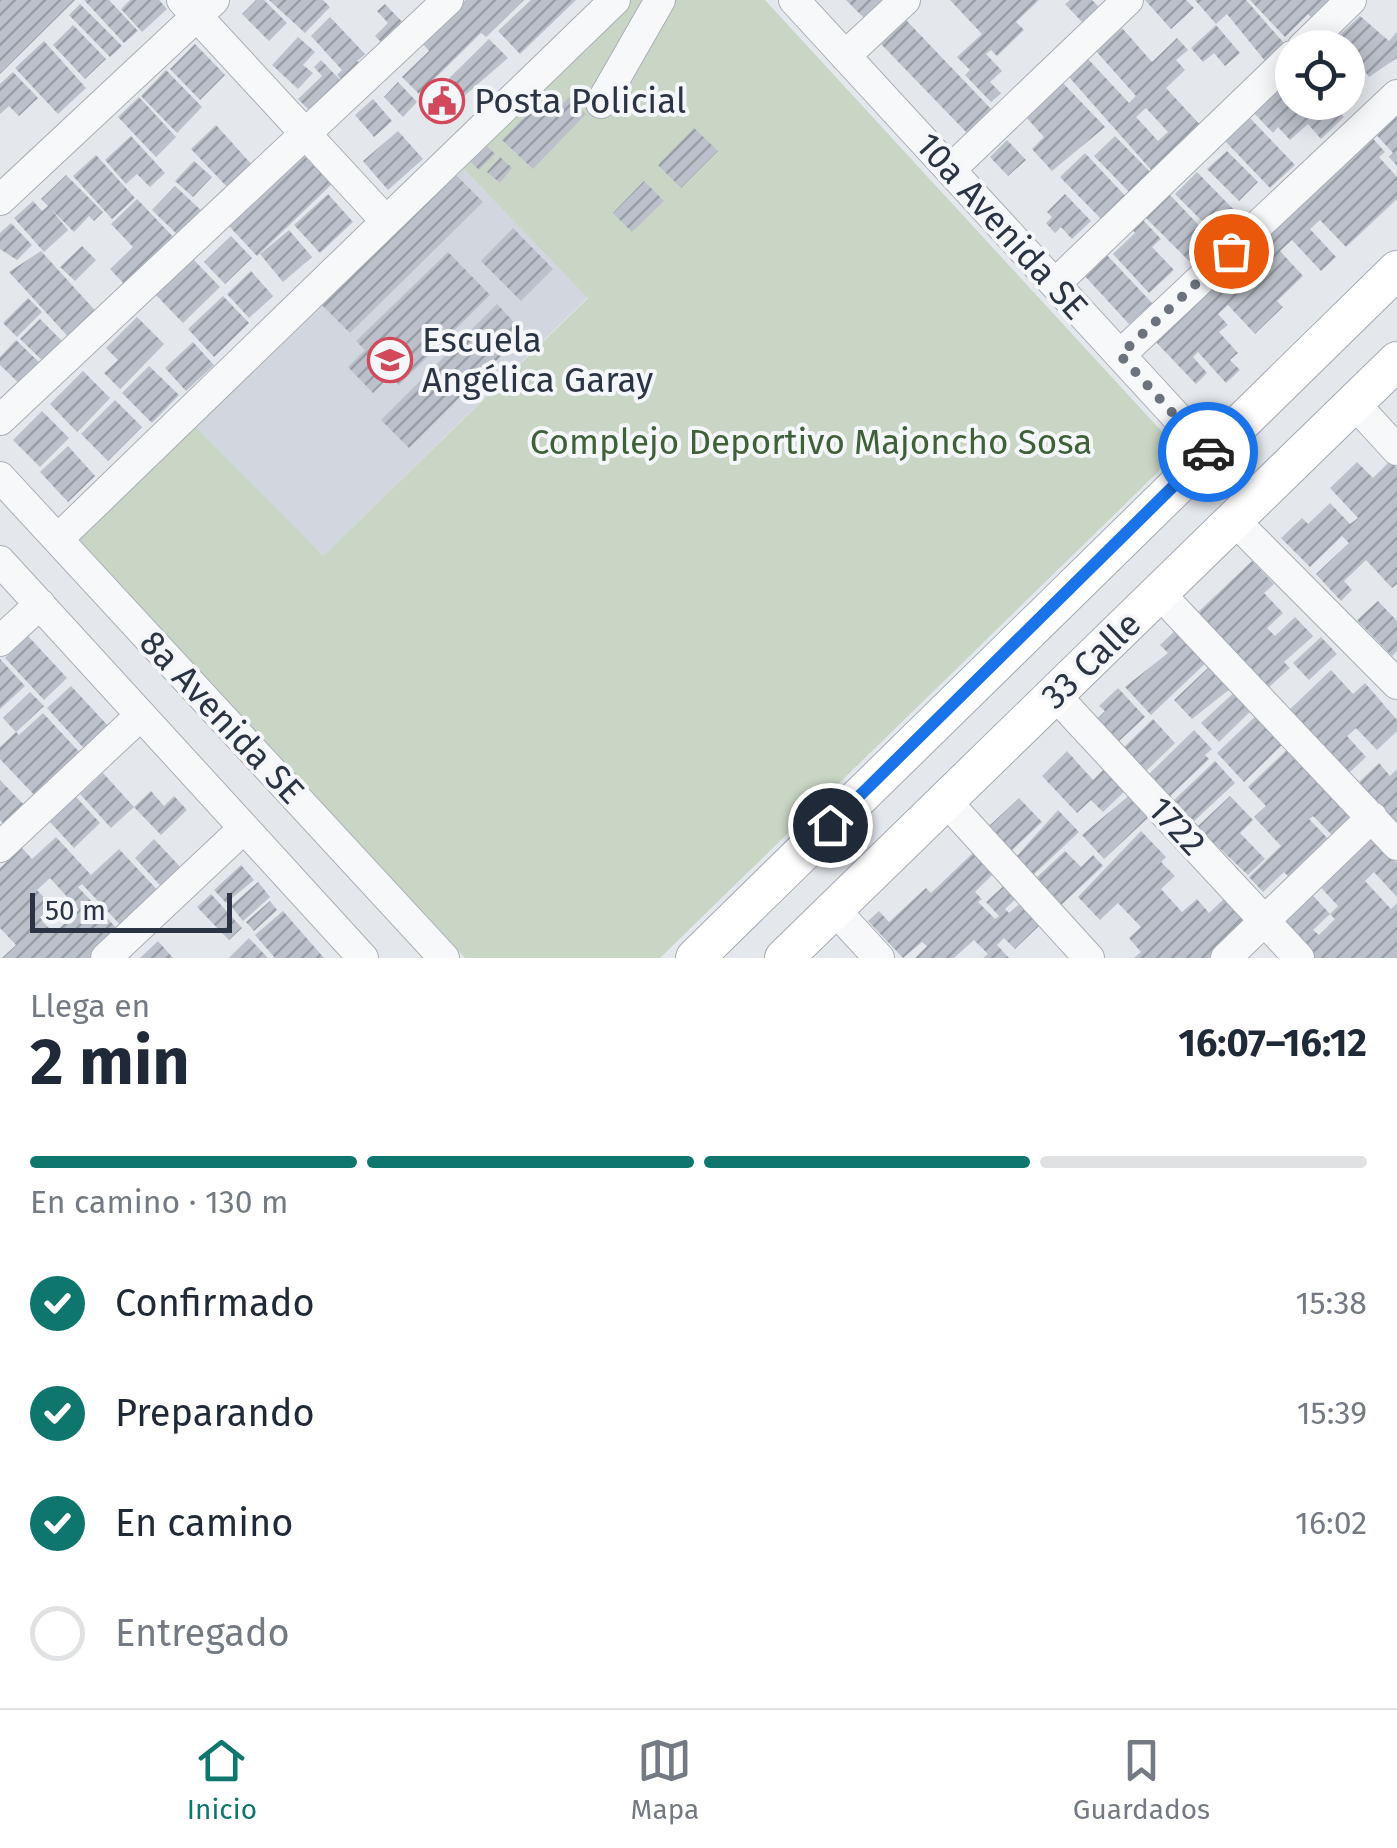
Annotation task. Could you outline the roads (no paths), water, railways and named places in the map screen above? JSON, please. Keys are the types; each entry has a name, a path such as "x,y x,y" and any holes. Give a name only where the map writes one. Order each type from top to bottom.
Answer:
{"main road":[{"name":"33 Calle","path":"696,958 1397,270"},
{"name":"33 Calle","path":"784,958 1397,361"}],"street":[{"path":"0,420 448,0"},
{"path":"58,539 615,0"},
{"path":"601,102 660,0"},
{"name":"10a Avenida SE","path":"794,0 1208,452"},
{"path":"846,56 905,0"},
{"path":"950,170 1128,0"},
{"path":"1320,30 1351,0"},
{"path":"0,200 198,5 305,134 386,222"},
{"path":"1055,284 1275,72"},
{"path":"1120,355 1397,94"},
{"path":"1354,403 1397,450"},
{"name":"8a Avenida SE","path":"0,476 444,958"},
{"path":"1234,520 1397,684"},
{"name":"8a Avenida SE","path":"0,560 244,828 350,953"},
{"path":"1159,592 1397,844"},
{"path":"0,641 40,604"},
{"name":"1722","path":"1054,695 1298,958"},
{"path":"0,848 142,715"},
{"path":"946,801 1089,958"},
{"path":"1226,958 1372,816"},
{"path":"106,958 244,828"},
{"path":"834,909 879,958"}],"place":[{"name":"Posta Policial","path":"442,101"},
{"name":"Escuela Angélica Garay","path":"390,360"}],"park label":[{"name":"Complejo Deportivo Majoncho Sosa","path":"811,442"}]}
